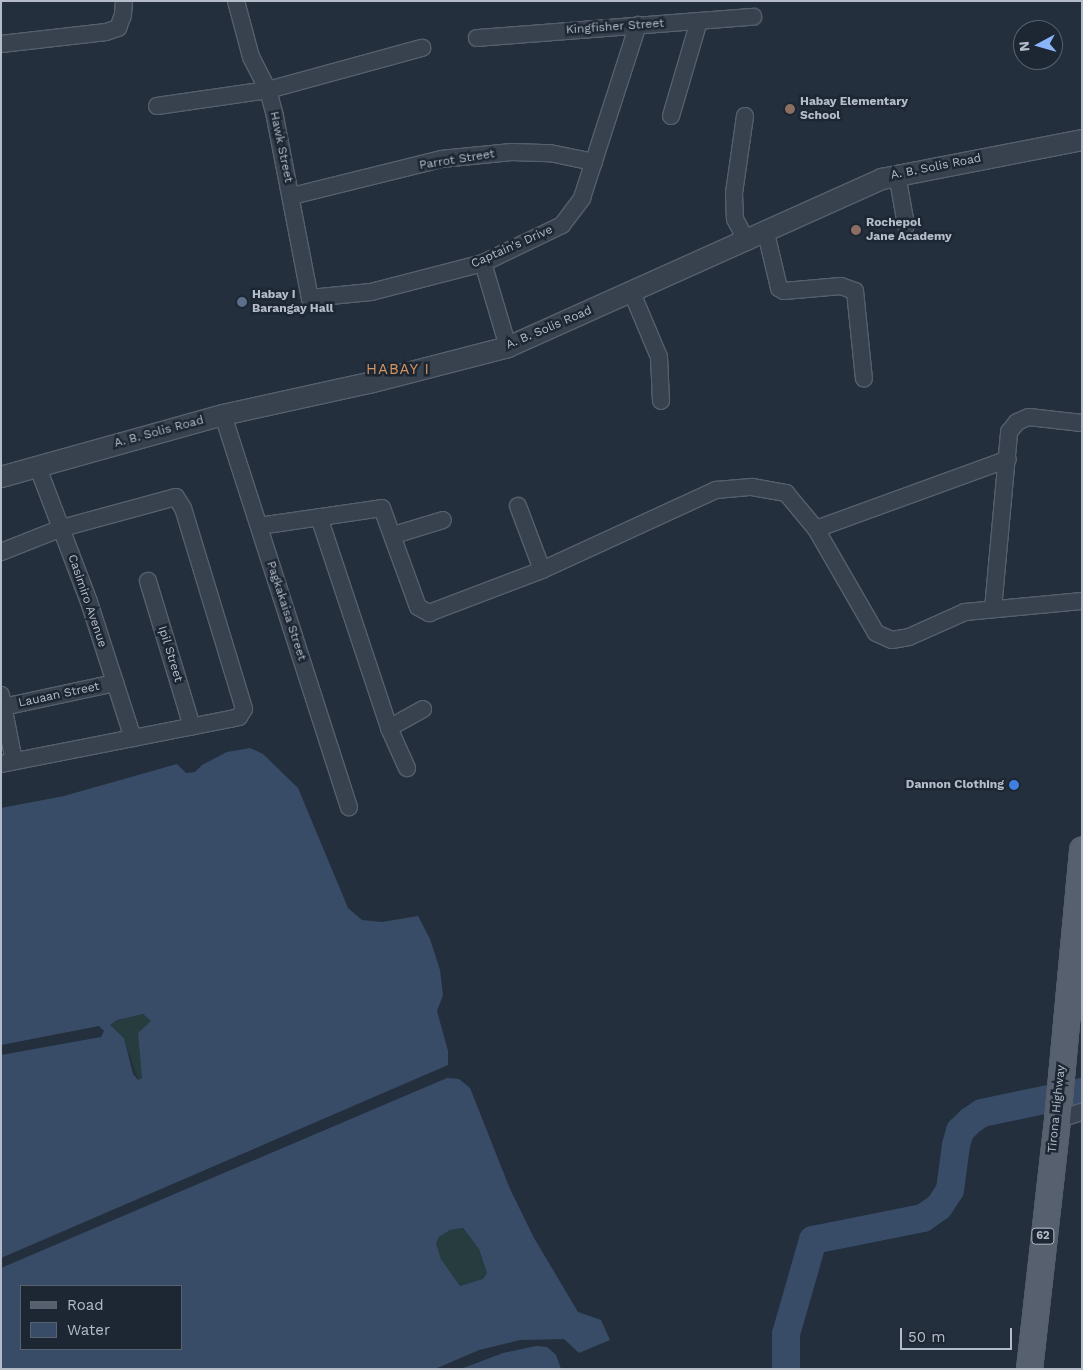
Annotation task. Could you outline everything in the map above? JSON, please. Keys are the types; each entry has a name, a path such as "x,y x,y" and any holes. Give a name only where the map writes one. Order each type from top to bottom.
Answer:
{"main road":[{"name":"Tirona Highway","path":"1029,1369 1061,1076 1082,849"}],"street":[{"path":"1,44 118,28 123,15 124,1"},
{"name":"Hawk Street","path":"236,1 251,57 268,90 292,196 310,298"},
{"name":"Kingfisher Street","path":"477,38 754,17"},
{"path":"671,116 699,21"},
{"name":"Captain's Drive","path":"310,298 371,292 483,263 562,225 582,198 638,25"},
{"path":"157,106 268,90 422,48"},
{"path":"745,116 734,193 736,219 747,242"},
{"name":"A. B. Solis Road","path":"1,477 37,465 223,415 508,347 897,174 1082,140"},
{"name":"Parrot Street","path":"292,196 441,159 512,152 550,152 594,162"},
{"path":"897,174 906,225"},
{"path":"766,233 779,288 784,291 841,286 855,292 864,379"},
{"path":"483,263 508,347"},
{"path":"632,293 659,357 661,401"},
{"name":"Pagkakaisa Street","path":"223,415 349,807"},
{"path":"994,609 1009,432 1017,422 1029,417 1082,424"},
{"path":"816,529 1008,459"},
{"name":"Casimiro Avenue","path":"37,465 62,528 133,738"},
{"path":"259,526 376,506 386,514 423,612 437,611 542,570 716,490 752,487 786,493 816,529 876,633 892,640 909,637 965,612 1082,601"},
{"path":"1,552 62,528 169,497 181,501 244,709 239,717 8,762 2,701"},
{"path":"518,506 542,570"},
{"path":"319,517 389,728 407,768"},
{"path":"394,535 443,520"},
{"name":"Ipil Street","path":"148,581 192,727"},
{"name":"Lauaan Street","path":"2,701 115,683"},
{"path":"389,728 423,709"},
{"path":"1057,1112 1082,1112"}],"green space":[{"path":"143,1014 151,1021 147,1027 142,1078 138,1080 124,1038 110,1025 117,1020"},
{"path":"463,1228 479,1249 487,1273 483,1279 460,1286 441,1259 436,1243 439,1237 450,1230"}],"water":[{"path":"250,748 263,754 298,788 348,908 362,920 382,922 418,916 430,939 440,970 443,995 437,1011 448,1051 448,1065 1,1258 1,1055 101,1037 104,1031 99,1026 1,1045 1,808 64,796 177,764 186,773 195,772 202,765 227,752","holes":["143,1014 151,1021 138,1033 142,1078 138,1080 133,1074 124,1038 110,1025 117,1020"]},
{"path":"447,1078 459,1079 470,1088 510,1189 534,1238 578,1312 601,1320 610,1340 579,1353 564,1339 520,1340 479,1350 435,1369 1,1369 1,1268","holes":["463,1228 479,1249 487,1273 483,1279 460,1286 441,1259 436,1243 439,1237 450,1230"]},
{"path":"536,1346 547,1347 556,1355 561,1369 461,1369 503,1353"}],"waterway":[{"path":"786,1369 786,1334 813,1240 923,1218 939,1207 950,1190 956,1145 960,1131 970,1121 982,1113 1082,1092"}],"place":[{"name":"Habay Elementary School","path":"790,109"},
{"name":"Rochepol Jane Academy","path":"856,230"},
{"name":"Habay I Barangay Hall","path":"242,302"},
{"name":"Dannon Clothing","path":"1014,785"}],"district":[{"name":"HABAY I","path":"398,370"}]}
